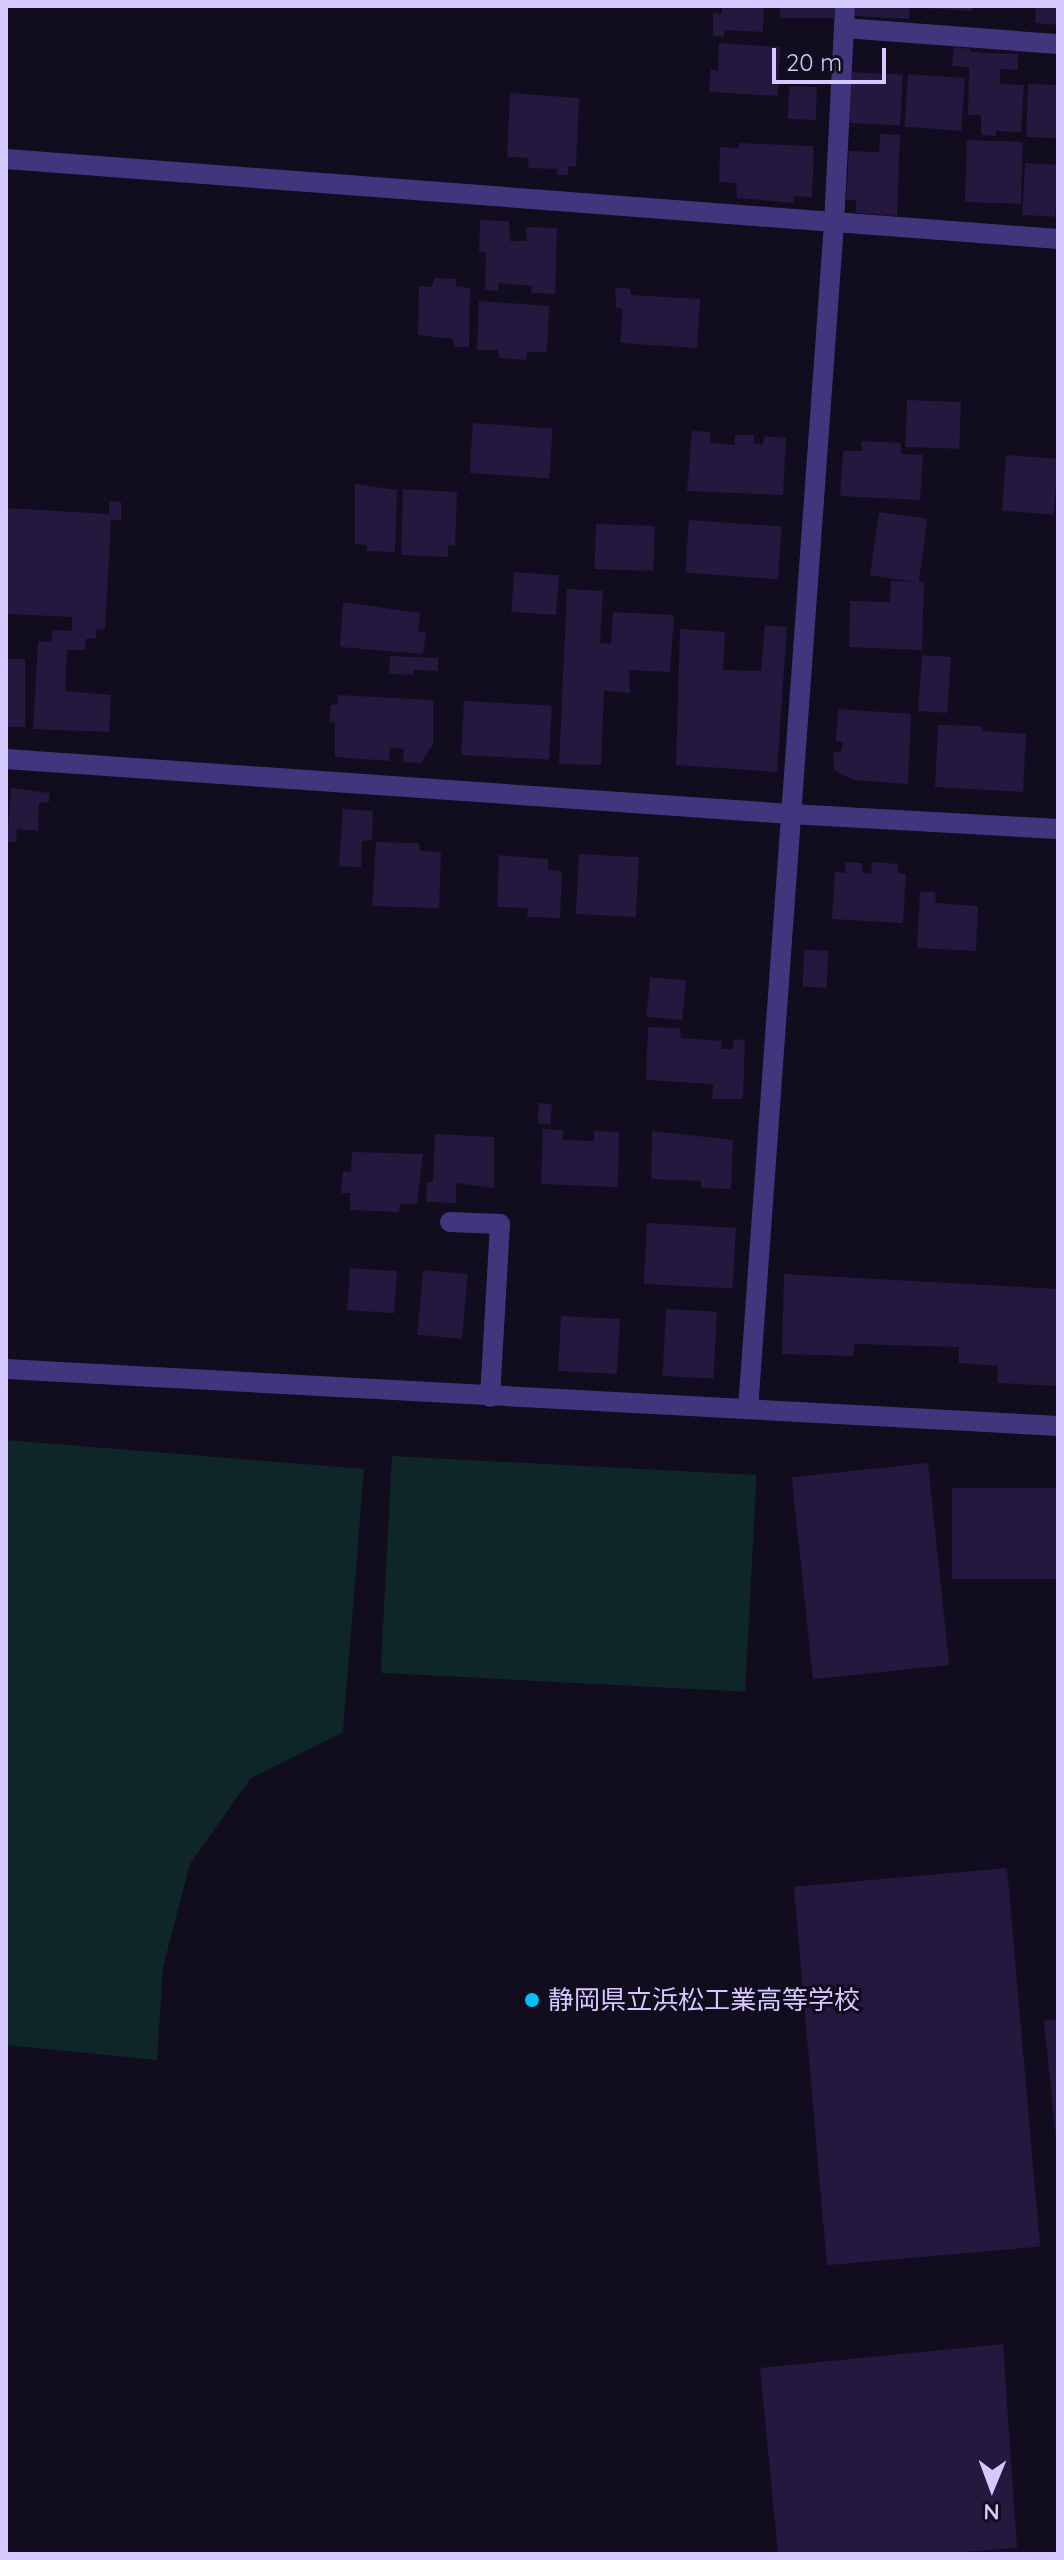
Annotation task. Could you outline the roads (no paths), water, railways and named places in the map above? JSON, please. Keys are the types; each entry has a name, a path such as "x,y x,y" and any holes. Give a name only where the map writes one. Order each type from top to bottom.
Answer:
{"street":[{"path":"748,1409 834,224 845,6"},
{"path":"844,28 1058,44"},
{"path":"6,159 1058,239"},
{"path":"6,759 790,814 1058,829"},
{"path":"450,1222 500,1224 490,1397"},
{"path":"6,1369 1058,1426"}],"place":[{"name":"静岡県立浜松工業高等学校","path":"532,2000"}]}
